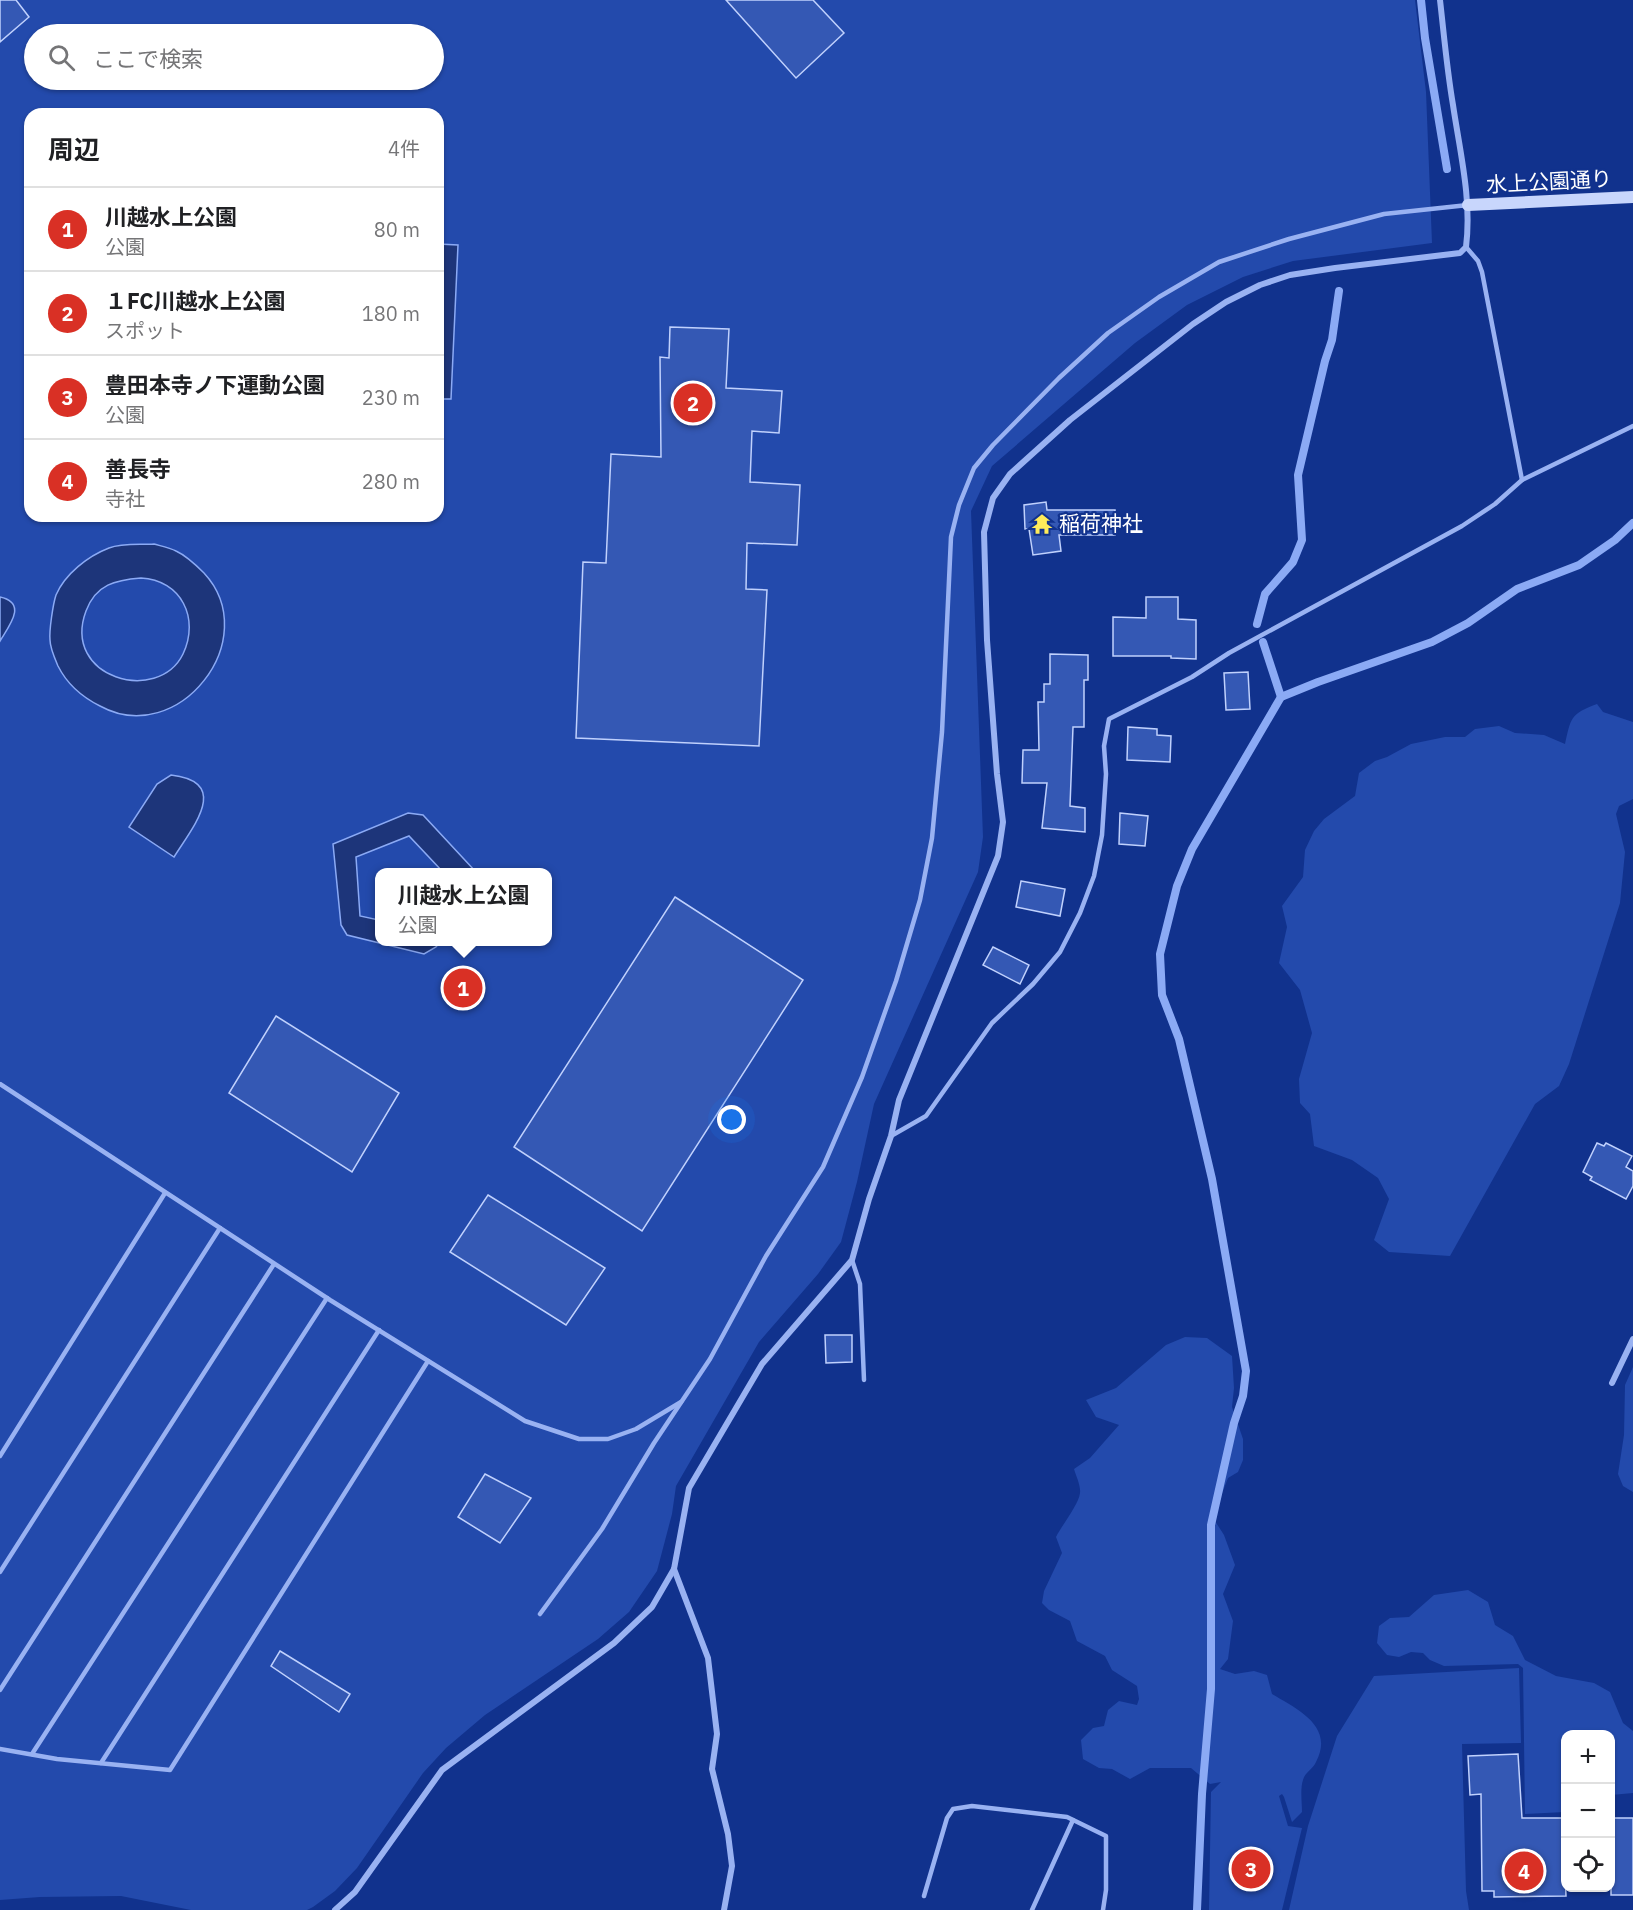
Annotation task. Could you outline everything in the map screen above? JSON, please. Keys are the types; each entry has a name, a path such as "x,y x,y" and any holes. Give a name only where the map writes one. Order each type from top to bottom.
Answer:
{"street":[{"path":"335,1910 355,1893 442,1770 614,1643 652,1607 674,1569 689,1488 762,1364 852,1260 869,1199 891,1136 899,1100 998,856 1003,822 987,640 984,532 993,498 1010,474 1070,420 1193,324 1226,302 1260,285 1290,275 1460,253 1466,247 1468,205 1450,87 1440,0"},
{"name":"水上公園通り","path":"1468,205 1633,197"},
{"path":"1612,1383 1633,1339"},
{"path":"674,1569 708,1658 717,1734 712,1769 728,1834 732,1866 724,1910"}],"lane":[{"path":"540,1614 602,1529 654,1443 710,1359 766,1256 823,1167 862,1077 896,981 920,900 932,838 942,732 951,537 959,505 974,468 993,445 1059,378 1108,333 1159,297 1219,262 1289,239 1384,214 1468,205"},
{"path":"1466,247 1478,261 1482,272 1522,480"},
{"path":"891,1136 926,1116 992,1023 1033,984 1060,952 1080,913 1094,876 1102,835 1106,774 1104,746 1108,719 1192,677 1229,653 1462,526 1495,504 1522,480 1633,426"},
{"path":"0,1084 274,1264 525,1421 579,1439 608,1439 636,1429 683,1401"},
{"path":"0,1456 165,1193"},
{"path":"0,1572 220,1228"},
{"path":"852,1260 860,1284 864,1380"},
{"path":"0,1690 274,1264"},
{"path":"32,1754 327,1298"},
{"path":"101,1763 379,1330"},
{"path":"0,1749 57,1759 170,1770 428,1361"},
{"path":"924,1896 947,1818 953,1809 972,1806 1067,1817 1106,1836 1106,1890 1103,1910"},
{"path":"1032,1910 1073,1820"}],"shaded area":[{"path":"0,0 1415,0 1426,92 1432,243 1293,261 1243,277 1187,305 1135,343 992,466 971,511 983,837 978,872 874,1104 841,1242 818,1274 759,1342 676,1486 672,1514 657,1571 629,1612 598,1639 485,1715 446,1748 423,1773 357,1868 335,1891 307,1910 191,1910 121,1896 0,1900"},
{"path":"444,244 458,245 451,399 444,399"},
{"path":"154,544 180,553 204,573 220,599 224,628 218,655 204,680 183,700 158,713 129,715 100,706 70,684 58,666 53,653 50,643 51,624 56,595 65,580 78,567 93,556 114,546","holes":["141,578 155,580 176,593 188,615 188,640 183,654 171,670 154,678 135,680 116,677 99,667 87,653 82,634 86,611 95,595 108,585"]},
{"path":"0,597 13,604 15,610 0,641"},
{"path":"1597,704 1603,712 1633,722 1633,799 1619,806 1616,814 1625,852 1620,903 1569,1064 1559,1086 1535,1104 1450,1256 1389,1252 1374,1240 1389,1199 1378,1178 1352,1160 1314,1146 1310,1114 1300,1103 1299,1079 1312,1033 1300,990 1279,963 1287,927 1282,906 1303,877 1305,850 1314,831 1324,819 1355,796 1359,773 1375,761 1411,744 1445,737 1465,737 1475,729 1499,726 1515,733 1544,735 1565,744 1573,718 1581,711"},
{"path":"171,775 189,779 200,787 204,796 197,820 174,857 129,827 157,784"},
{"path":"408,813 423,815 472,868 439,868 409,836 356,857 360,916 375,919 375,942 347,935 341,925 333,844"},
{"path":"392,946 437,946 424,954"},
{"path":"1185,1337 1207,1338 1232,1356 1234,1388 1232,1407 1243,1439 1243,1460 1238,1472 1228,1478 1219,1501 1215,1521 1224,1535 1235,1565 1223,1594 1233,1621 1228,1659 1220,1669 1235,1674 1254,1671 1267,1675 1272,1694 1310,1720 1321,1738 1321,1749 1316,1762 1303,1780 1302,1812 1292,1822 1284,1797 1282,1794 1279,1796 1288,1826 1302,1828 1282,1910 1209,1910 1211,1792 1221,1782 1210,1784 1191,1768 1150,1768 1130,1779 1112,1769 1099,1768 1083,1759 1081,1740 1093,1728 1104,1726 1108,1710 1119,1701 1137,1705 1139,1699 1137,1686 1112,1670 1105,1656 1077,1641 1070,1621 1049,1610 1042,1603 1044,1591 1062,1553 1056,1537 1079,1498 1080,1487 1074,1469 1090,1458 1119,1425 1096,1417 1086,1400 1116,1388 1166,1345"},
{"path":"1633,1367 1633,1492 1623,1486 1618,1474 1624,1435 1625,1385"},
{"path":"1468,1590 1488,1602 1495,1625 1513,1636 1525,1660 1556,1676 1594,1683 1610,1692 1623,1723 1633,1731 1633,1793 1615,1795 1615,1730 1561,1730 1561,1812 1525,1814 1523,1668 1518,1664 1444,1666 1430,1660 1423,1653 1411,1652 1399,1657 1387,1655 1377,1643 1379,1626 1390,1618 1409,1617 1434,1595"},
{"path":"1519,1668 1521,1743 1462,1744 1466,1891 1469,1910 1289,1910 1308,1826 1337,1736 1374,1676"}],"building":[{"path":"0,0 16,0 29,17 0,42"},
{"path":"726,0 813,0 844,33 796,78"},
{"path":"670,327 729,329 726,388 782,391 779,433 752,431 750,482 800,485 797,545 747,543 746,589 767,590 759,746 576,738 583,562 606,563 611,454 661,457 660,357 669,358"},
{"path":"1046,502 1047,510 1115,510 1115,535 1059,535 1061,551 1033,555 1029,529 1025,529 1024,505"},
{"path":"1146,597 1178,597 1178,619 1196,620 1196,659 1171,658 1171,656 1113,656 1113,617 1146,618"},
{"path":"1050,654 1088,655 1088,680 1084,680 1084,727 1073,727 1070,806 1085,808 1085,832 1042,828 1047,783 1022,783 1023,750 1039,750 1038,702 1044,702 1044,684 1050,684"},
{"path":"1248,672 1250,709 1226,710 1224,673"},
{"path":"1128,727 1157,729 1157,735 1171,736 1170,762 1127,760"},
{"path":"1120,813 1148,816 1145,846 1119,844"},
{"path":"1021,881 1065,889 1060,916 1016,907"},
{"path":"675,897 803,980 642,1231 514,1147"},
{"path":"993,947 1029,965 1020,984 983,965"},
{"path":"276,1016 399,1093 352,1172 229,1093"},
{"path":"1597,1143 1604,1146 1606,1143 1632,1156 1626,1167 1633,1171 1633,1186 1626,1199 1590,1180 1592,1177 1583,1172"},
{"path":"488,1195 605,1268 566,1325 450,1252"},
{"path":"825,1335 852,1335 852,1362 826,1363"},
{"path":"485,1474 531,1498 500,1543 458,1517"},
{"path":"280,1651 350,1694 339,1712 271,1666"},
{"path":"1518,1754 1522,1818 1561,1818 1561,1892 1566,1892 1566,1896 1494,1897 1494,1891 1482,1891 1481,1794 1470,1795 1468,1756"},
{"path":"1615,1818 1633,1818 1633,1895 1611,1895 1611,1892 1615,1892"}],"waterway":[{"path":"1421,0 1425,38 1447,169"},
{"path":"1257,624 1265,594 1293,562 1302,540 1298,475 1332,340 1339,291"},
{"path":"1197,1910 1202,1794 1211,1689 1211,1525 1234,1423 1243,1396 1246,1371 1212,1179 1179,1039 1162,995 1160,954 1177,886 1192,849 1281,697 1432,642 1468,623 1517,589 1579,565 1615,540 1633,523"},
{"path":"1263,642 1281,697"}],"place":[{"name":"１FC川越水上公園","path":"693,403"},
{"name":"稲荷神社","path":"1042,524"},
{"name":"川越水上公園","path":"463,988"},
{"name":"豊田本寺ノ下運動公園","path":"1251,1869"},
{"name":"善長寺","path":"1524,1871"}]}
